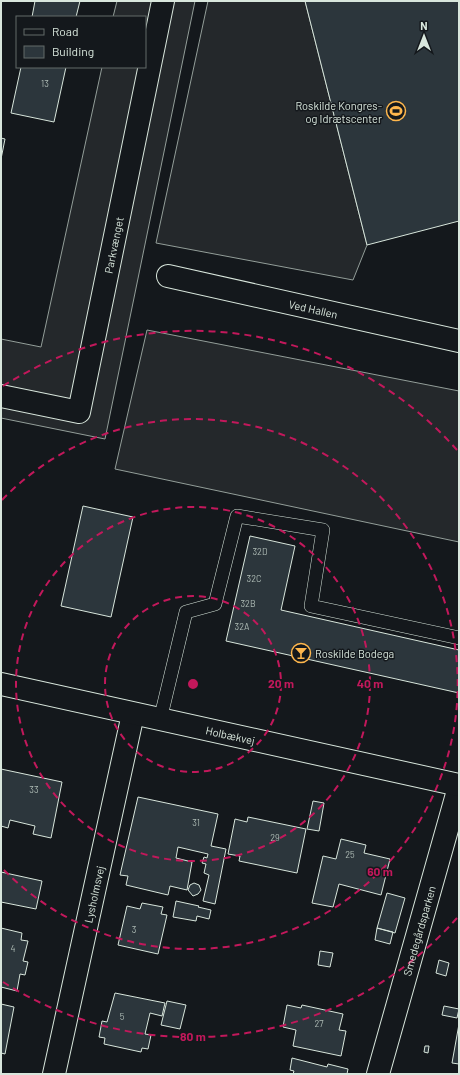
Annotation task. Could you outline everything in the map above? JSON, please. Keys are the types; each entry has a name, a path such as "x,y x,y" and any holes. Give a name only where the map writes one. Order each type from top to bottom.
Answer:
{"street":[{"name":"Parkvænget","path":"1,396 79,412 163,1"},
{"name":"Ved Hallen","path":"168,276 459,341"},
{"name":"Holbækvej","path":"1,684 459,786"},
{"name":"Lysholmsvej","path":"54,1074 132,714"},
{"name":"Smedegårdsparken","path":"378,1074 459,786"}],"lane":[{"path":"160,720 186,612 215,604 237,516 323,530 311,606 459,638"}],"shaded area":[{"path":"117,1 195,1 105,439 1,418 1,339 41,347 102,68 146,68 146,16 113,16"},
{"path":"208,1 305,1 367,245 353,280 156,243"},
{"path":"147,330 459,391 459,542 115,469"}],"building":[{"path":"35,1 80,1 76,16 32,16"},
{"name":"Roskilde Kongres- og Idrætscenter","path":"305,1 459,1 459,221 367,245"},
{"path":"21,68 66,68 54,122 11,113"},
{"path":"1,138 5,139 1,159"},
{"path":"83,506 133,517 111,617 61,606"},
{"path":"250,536 295,546 281,610 459,650 459,693 226,641"},
{"path":"1,769 62,782 51,838 33,834 35,826 10,820 8,828 1,826"},
{"path":"138,797 218,814 211,846 226,849 215,904 203,901 209,875 204,873 206,864 202,863 204,857 207,858 208,854 178,847 176,858 192,862 187,890 170,886 168,895 126,885 128,876 120,875"},
{"path":"313,801 324,803 319,831 307,829"},
{"path":"248,817 306,829 297,873 239,861 240,856 228,854 235,819 247,822"},
{"path":"341,839 366,845 364,853 390,859 381,895 339,884 333,907 312,903 323,856 336,859"},
{"path":"1,872 42,881 36,909 1,902"},
{"path":"194,883 199,885 201,890 198,894 193,896 188,890 190,885"},
{"path":"387,893 405,898 395,933 377,928"},
{"path":"176,901 211,910 209,919 197,916 196,921 173,917"},
{"path":"142,903 163,907 161,914 167,915 158,954 118,945 127,906 140,909"},
{"path":"1,928 22,933 21,940 28,941 23,961 28,962 25,975 20,974 17,991 1,987"},
{"path":"377,928 393,932 390,944 375,940"},
{"path":"320,951 333,953 330,967 318,965"},
{"path":"439,960 449,963 446,976 436,973"},
{"path":"115,993 165,1003 162,1016 150,1013 145,1034 151,1035 148,1049 142,1048 141,1052 104,1044 105,1038 99,1037 102,1021 107,1022"},
{"path":"167,1001 186,1005 180,1029 161,1025"},
{"path":"1,1004 14,1007 5,1054 1,1053"},
{"path":"287,1005 301,1008 302,1005 343,1014 339,1030 346,1031 341,1056 293,1046 296,1030 283,1027"},
{"path":"444,1006 459,1009 457,1018 442,1015"},
{"path":"459,1024 459,1064 452,1063"},
{"path":"425,1046 429,1046 428,1053 424,1052"},
{"path":"292,1058 327,1067 328,1064 348,1069 347,1074 293,1074 294,1071 290,1070"}],"place":[{"name":"Roskilde Kongres- og Idrætscenter","path":"396,111"},
{"name":"Roskilde Bodega","path":"301,653"}]}
